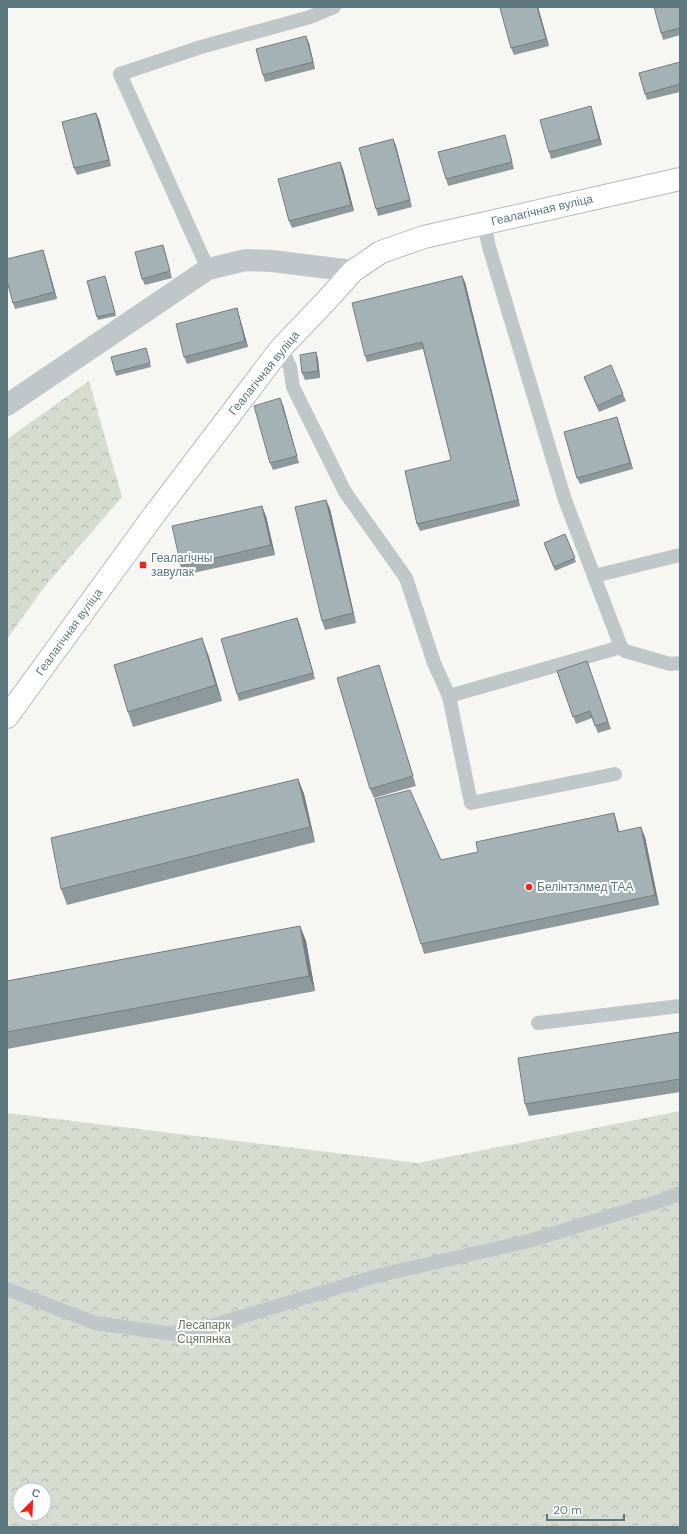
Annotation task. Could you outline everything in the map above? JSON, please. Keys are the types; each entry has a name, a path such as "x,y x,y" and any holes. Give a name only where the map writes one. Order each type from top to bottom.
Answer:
{"street":[{"name":"Геалагічная вуліца","path":"7,717 151,518 281,348 353,271 381,252 424,237 680,179"},
{"path":"7,405 208,269 246,260 272,261 353,271"}],"lane":[{"path":"208,269 120,74 201,47 310,16 334,7"},
{"path":"484,224 489,247 565,500 621,647 625,651 670,664 680,664"},
{"path":"281,348 290,367 293,387 344,492 406,578 434,663 449,696 471,802 615,774"},
{"path":"594,576 680,555"},
{"path":"449,696 621,647"},
{"path":"538,1023 680,1006"},
{"path":"7,1288 95,1323 181,1335 380,1275 529,1240 666,1199 680,1193"}],"green space":[{"path":"89,381 122,497 45,586 7,639 7,439"},
{"name":"Лесапарк Сцяпянка","path":"680,1111 680,1527 7,1527 7,1113 418,1163"}],"building":[{"path":"537,7 546,39 511,48 500,8"},
{"path":"654,7 680,7 680,28 661,33"},
{"path":"306,36 313,62 263,75 256,49"},
{"path":"680,62 680,84 645,94 639,73"},
{"path":"591,106 599,139 549,152 540,120"},
{"path":"96,113 109,160 74,168 62,122"},
{"path":"505,135 512,162 446,179 438,152"},
{"path":"393,139 410,200 376,209 359,148"},
{"path":"340,162 351,205 289,221 278,179"},
{"path":"163,245 170,271 142,279 135,252"},
{"path":"43,250 54,292 13,303 7,281 7,259"},
{"path":"105,276 115,313 97,317 87,281"},
{"path":"462,276 518,500 417,524 405,471 451,460 422,342 365,356 352,303"},
{"path":"237,308 245,341 184,357 176,324"},
{"path":"146,348 150,363 115,372 111,357"},
{"path":"316,352 318,371 302,373 300,355"},
{"path":"611,365 623,394 597,406 584,377"},
{"path":"280,398 297,456 270,463 254,406"},
{"path":"617,417 630,463 577,478 564,432"},
{"path":"326,500 353,613 322,621 295,507"},
{"path":"262,506 271,545 181,566 172,526"},
{"path":"565,534 575,558 554,567 544,543"},
{"path":"297,618 313,673 237,694 221,639"},
{"path":"202,638 216,685 128,712 114,665"},
{"path":"587,661 608,722 595,726 590,711 573,717 557,671"},
{"path":"379,665 413,776 370,789 337,678"},
{"path":"298,779 310,827 61,889 51,838"},
{"name":"Белінтэлмед ТАА","path":"410,790 441,860 478,852 476,842 614,813 618,832 641,827 655,895 421,944 375,799"},
{"path":"300,926 309,976 7,1032 7,981"},
{"path":"680,1032 680,1079 525,1104 518,1058"}],"place":[{"name":"Геалагічны завулак","path":"143,565"},
{"name":"Белінтэлмед ТАА","path":"529,887"}]}
